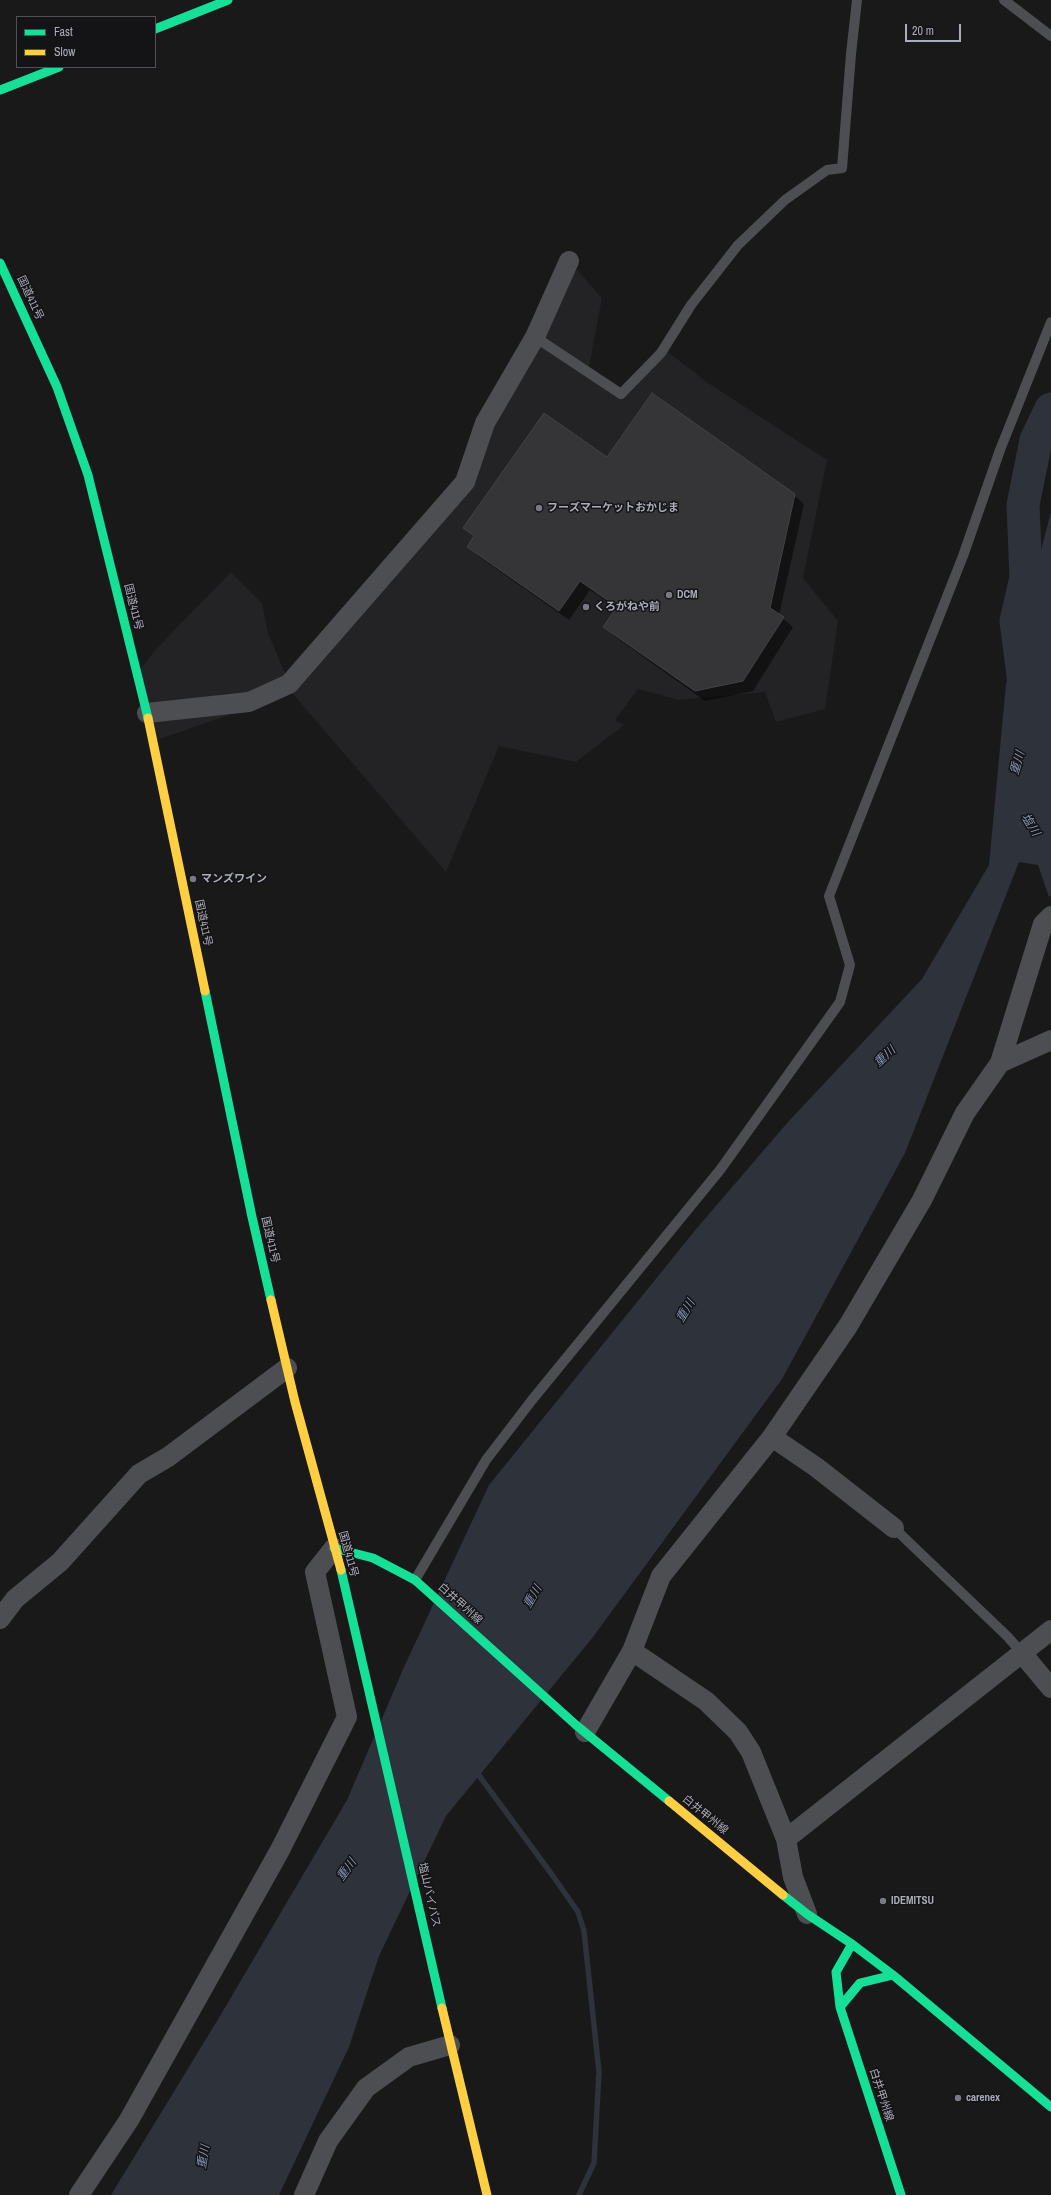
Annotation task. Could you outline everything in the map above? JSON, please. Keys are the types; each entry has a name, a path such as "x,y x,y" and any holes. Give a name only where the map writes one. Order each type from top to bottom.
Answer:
{"main road":[{"path":"156,29 228,0"},
{"path":"0,90 56,68"},
{"name":"国道411号","path":"0,263 57,386 88,475 147,713 252,1217 287,1368 349,1600"},
{"name":"白井甲州線","path":"334,1548 373,1558 415,1580 581,1728 807,1914 852,1944 836,1972 840,2007 900,2195"},
{"name":"塩山バイパス","path":"349,1600 449,2037 487,2195"},
{"path":"852,1944 893,1975 1051,2107"},
{"path":"840,2007 860,1983 893,1975"}],"street":[{"path":"147,713 249,702 289,684 465,482 485,423 535,337 569,260"},
{"path":"581,1728 632,1651 661,1576 772,1437 848,1326 922,1200 965,1113 1000,1064 1043,924 1051,916"},
{"path":"1000,1064 1051,1040"},
{"path":"0,1619 15,1599 60,1562 139,1474 168,1457 287,1368"},
{"path":"772,1437 816,1467 894,1528"},
{"path":"79,2195 129,2120 280,1850 347,1717 316,1572 334,1548"},
{"path":"786,1839 1021,1652 1051,1630"},
{"path":"632,1651 706,1701 738,1732 751,1752 786,1839 793,1877 807,1914"},
{"path":"1021,1652 1051,1688"},
{"path":"304,2195 328,2141 366,2088 409,2057 449,2037"}],"lane":[{"path":"535,337 621,394 661,352 691,305 738,245 785,200 827,170 842,168 857,0"},
{"path":"1004,0 1051,36"},
{"path":"415,1580 486,1460 532,1400 720,1170 840,1002 850,964 829,896 963,556 1000,450 1051,322"},
{"path":"894,1528 1008,1637 1021,1652"}],"shaded area":[{"path":"569,261 602,298 588,372 621,394 668,352 708,383 827,460 803,578 838,621 825,709 776,722 765,692 679,700 638,689 615,720 624,725 576,762 499,746 446,872 292,693 154,741 137,674 155,650 231,572 262,603 268,633 289,683 465,482"}],"water":[{"name":"塩川","path":"1051,512 1051,896 1049,897 1038,865 1019,862 905,1153 782,1379 593,1637 446,1816 379,1956 349,2047 279,2195 111,2195 220,2016 347,1800 404,1667 489,1485 697,1228 788,1122 922,979 989,865 1006,684"}],"building":[{"path":"652,393 795,494 770,608 784,617 743,681 695,691 603,627 617,607 580,581 559,611 467,547 474,536 463,528 544,413 607,457"}],"waterway":[{"name":"重川","path":"1024,683 1016,621 1026,578 1023,505 1036,440 1051,409"},
{"path":"475,1770 578,1912 584,1931 599,2072 594,2163 579,2195"}],"traffic: fast":[{"path":"156,29 228,0"},
{"path":"0,90 56,68"},
{"path":"0,263 57,387 88,475 148,718"},
{"path":"205,991 252,1217 271,1300"},
{"path":"334,1548 373,1558 415,1580 576,1725 669,1801"},
{"path":"341,1570 442,2008"},
{"path":"783,1895 807,1914 852,1944 836,1972 840,2007 901,2195"},
{"path":"852,1944 893,1975 1051,2107"},
{"path":"840,2007 860,1983 893,1975"}],"traffic: slow":[{"path":"148,718 205,991"},
{"path":"271,1300 295,1402 341,1570"},
{"path":"669,1801 783,1895"},
{"path":"442,2008 487,2195"}],"place":[{"name":"フーズマーケットおかじま","path":"539,508"},
{"name":"DCM","path":"669,595"},
{"name":"くろがねや前","path":"586,607"},
{"name":"マンズワイン","path":"193,879"},
{"name":"IDEMITSU","path":"883,1901"},
{"name":"carenex","path":"958,2098"}]}
